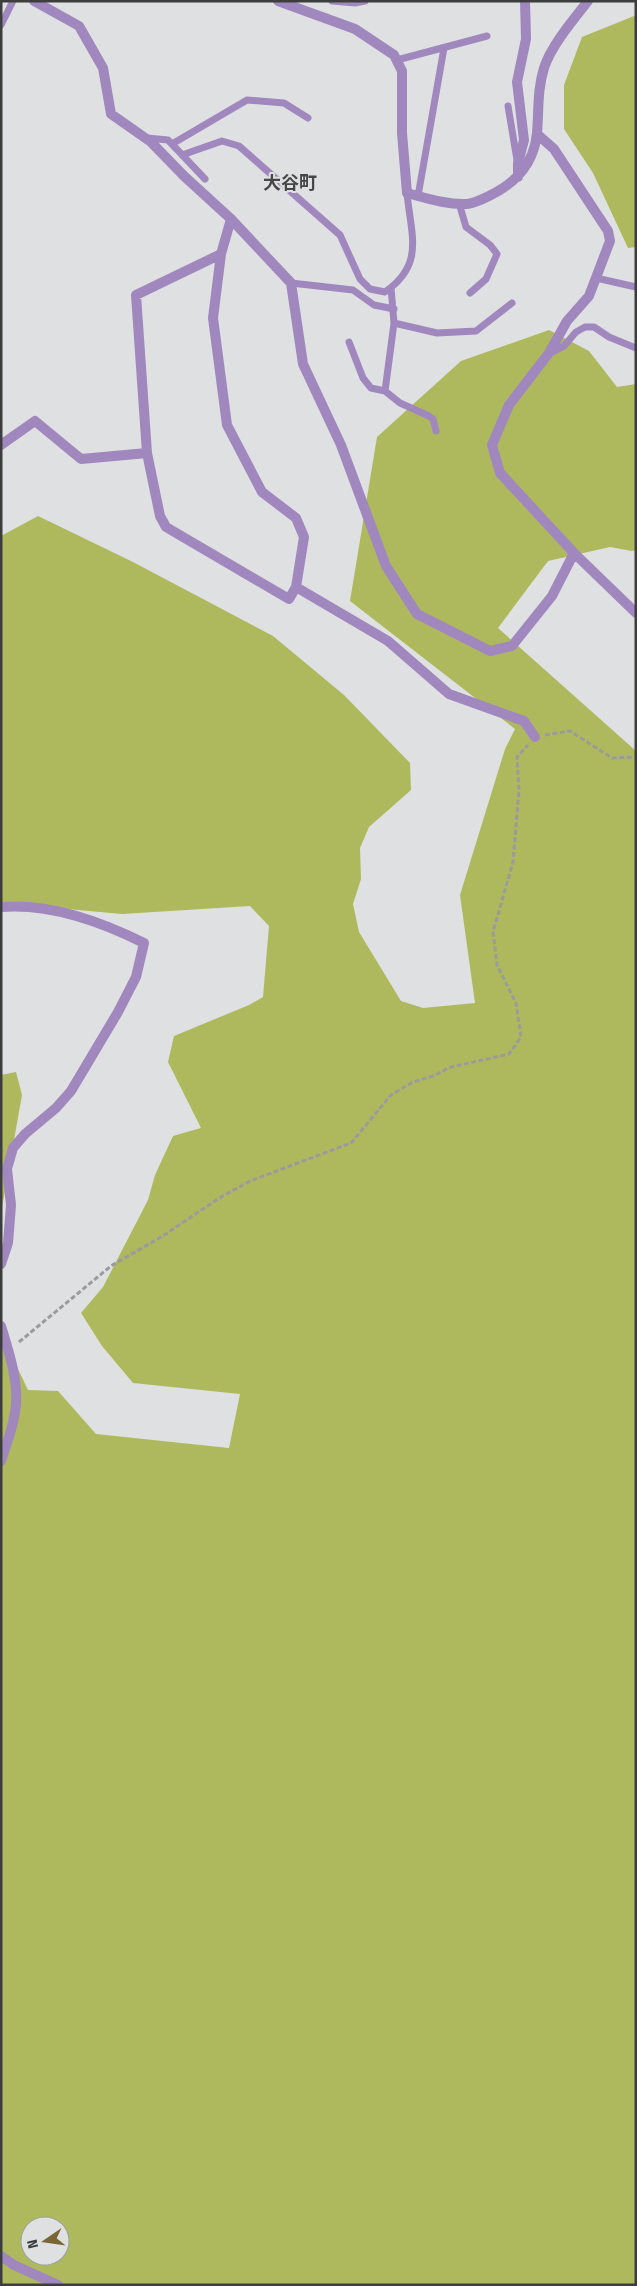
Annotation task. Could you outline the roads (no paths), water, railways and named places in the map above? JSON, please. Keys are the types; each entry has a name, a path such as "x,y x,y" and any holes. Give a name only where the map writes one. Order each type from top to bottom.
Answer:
{"street":[{"path":"34,1 79,26 103,68 112,114 145,138 231,219 291,283 303,364 341,445 386,566 417,614 490,651 512,646 552,596 574,553"},
{"path":"518,177 518,162 524,140 517,82 526,39 525,1"},
{"path":"283,3 355,29 394,56 402,71 402,133 412,195 443,202 469,204 504,189 528,166 537,134 538,92 545,66 568,27 588,1"},
{"path":"537,134 554,150 608,231 610,241 588,296 567,321 549,354 509,405 492,445 500,473 574,553 636,613"},
{"path":"221,254 136,295 147,453 160,516 166,527 289,599 296,587 304,537 296,518 262,492 227,425 213,318 221,254 231,219"},
{"path":"1,445 35,421 81,459 147,453"},
{"path":"296,587 388,640 450,694 524,721 535,737"},
{"path":"1,907 13,906 59,911 124,933 144,944 136,977 118,1012 71,1091 56,1108 25,1134 13,1148 7,1168 12,1205 8,1243 1,1264"},
{"path":"1,1326 15,1386 16,1411 1,1461"},
{"path":"1,2256 14,2265 58,2285"}],"lane":[{"path":"1,25 13,1"},
{"path":"283,3 300,1"},
{"path":"332,1 355,3 365,1"},
{"path":"397,60 487,36"},
{"path":"182,154 222,141 239,146 340,235 360,278 370,288 385,292 407,272 413,254 412,195 444,48"},
{"path":"172,144 247,100 284,104 308,118"},
{"path":"508,106 518,162"},
{"path":"145,138 168,140 205,179"},
{"path":"459,203 466,227 490,245 497,254 486,279 470,293"},
{"path":"596,278 635,288"},
{"path":"291,283 353,290 374,305 394,309"},
{"path":"385,391 394,323 391,288"},
{"path":"394,323 437,334 476,331 512,303"},
{"path":"549,354 564,346 576,332 585,328 594,328 609,337 636,348"},
{"path":"349,342 366,382 371,388 385,391 400,403 433,419 436,431"}],"district":[{"name":"大谷町","path":"290,183"}]}
